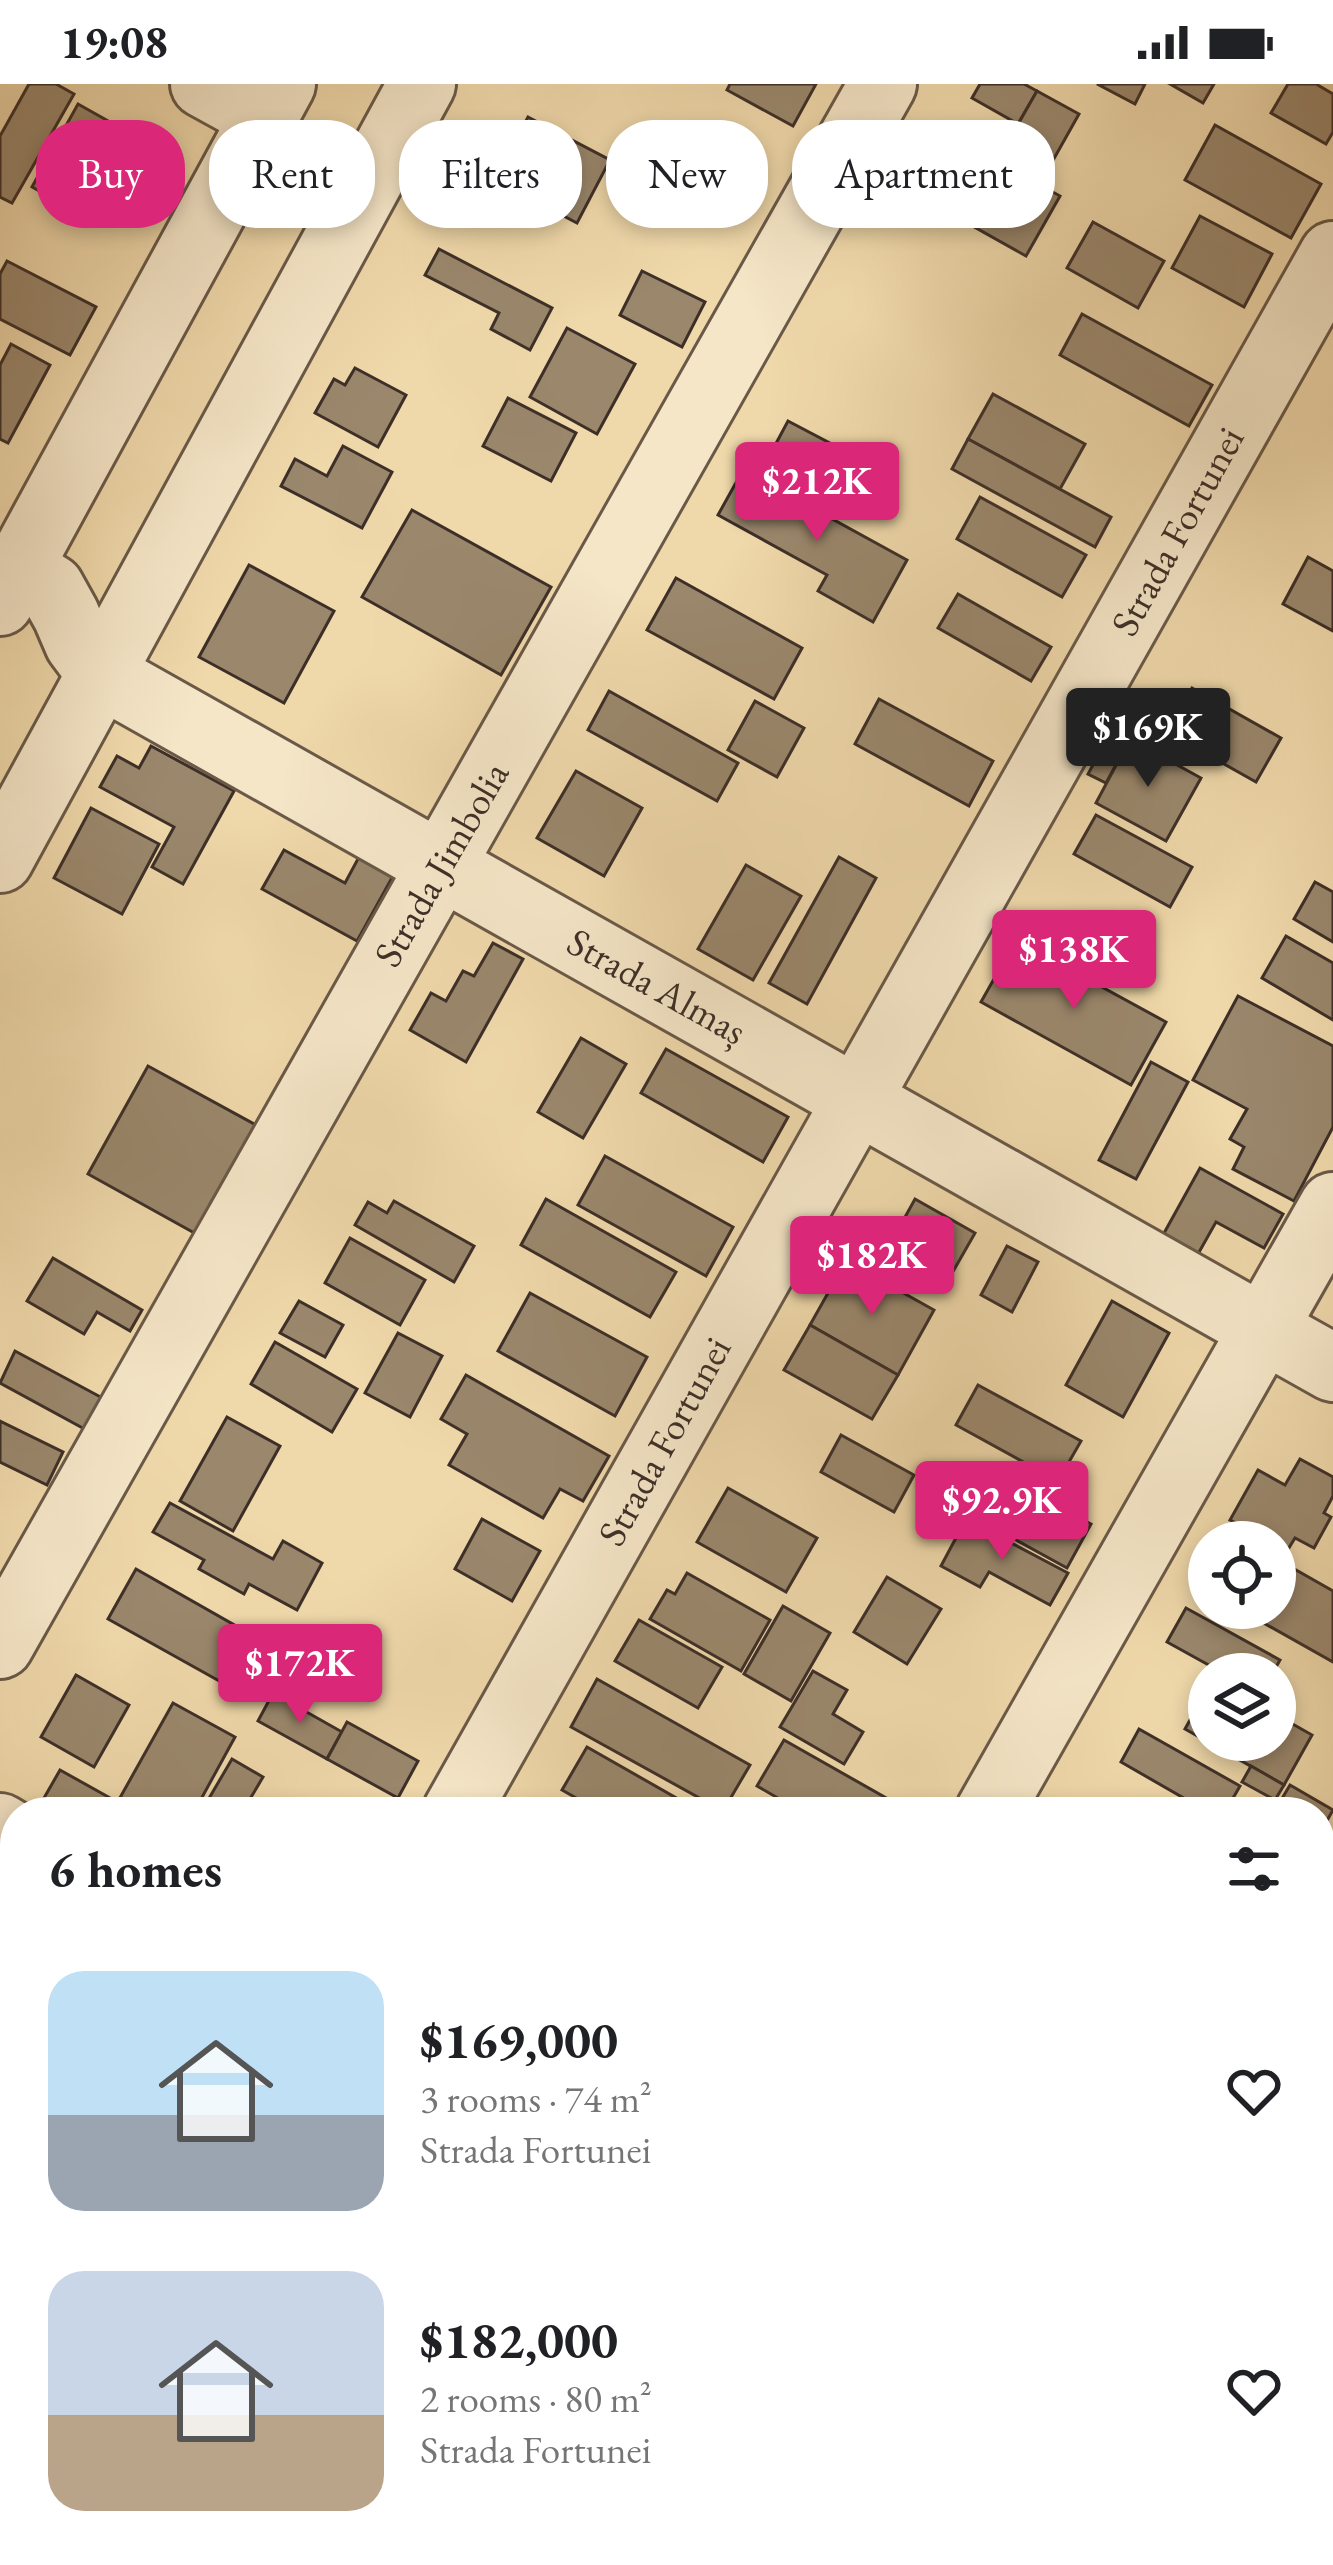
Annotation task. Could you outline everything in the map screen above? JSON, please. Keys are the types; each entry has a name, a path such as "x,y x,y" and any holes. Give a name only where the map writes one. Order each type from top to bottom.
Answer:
{"street":[{"path":"15,548 273,100 204,84"},
{"path":"0,859 422,84"},
{"name":"Strada Jimbolia","path":"0,1645 883,84"},
{"name":"Strada Fortunei","path":"464,1797 1333,255"},
{"name":"Strada Almaș","path":"15,548 51,588 78,643 100,674 1333,1368"},
{"path":"998,1797 1333,1206"}],"building":[{"path":"29,84 56,84 74,94 59,120 36,120 36,161 12,203 0,197 0,136"},
{"path":"730,84 816,84 792,125 727,90"},
{"path":"980,84 1024,84 1037,91 1020,120 1011,120 972,98"},
{"path":"1097,84 1145,84 1135,104"},
{"path":"1170,84 1214,84 1203,103"},
{"path":"1288,84 1316,84 1333,94 1333,132 1326,144 1271,113"},
{"path":"1037,91 1079,114 1055,157 1055,120 1020,120"},
{"path":"78,104 106,120 69,120"},
{"path":"1215,125 1321,184 1291,238 1185,180"},
{"path":"582,145 606,158 606,168 582,213"},
{"path":"1200,216 1272,254 1244,307 1172,268"},
{"path":"1093,222 1164,261 1138,308 1067,268"},
{"path":"976,228 1042,228 1026,256"},
{"path":"439,249 552,308 530,350 491,329 499,313 425,275"},
{"path":"7,261 96,307 70,355 0,319 0,274"},
{"path":"642,271 705,302 682,347 620,315"},
{"path":"1082,314 1212,385 1189,426 1060,355"},
{"path":"567,328 635,364 597,434 530,397"},
{"path":"11,344 50,365 8,443 0,439 0,365"},
{"path":"355,368 406,395 378,447 315,413 334,379 345,385"},
{"path":"993,394 1085,444 1060,489 968,439"},
{"path":"508,398 576,433 551,481 483,446"},
{"path":"788,421 881,470 865,501 772,451"},
{"path":"968,439 1111,517 1095,547 952,469"},
{"path":"343,446 392,472 362,528 281,486 295,459 327,476"},
{"path":"743,470 907,560 873,622 818,591 827,575 718,515"},
{"path":"980,497 1086,555 1062,597 957,539"},
{"path":"412,510 551,587 501,675 362,597"},
{"path":"1308,557 1333,571 1333,631 1283,604"},
{"path":"249,565 334,611 284,703 199,657"},
{"path":"676,578 802,648 774,699 647,630"},
{"path":"958,594 1051,647 1031,681 938,628"},
{"path":"1192,688 1210,698 1196,723 1178,712"},
{"path":"609,691 738,763 717,801 588,730"},
{"path":"1210,698 1281,738 1256,782 1185,742"},
{"path":"879,699 993,761 969,806 855,744"},
{"path":"755,701 804,728 777,777 728,750"},
{"path":"1112,730 1130,739 1106,783 1088,774"},
{"path":"1130,739 1201,778 1166,841 1096,803"},
{"path":"151,746 234,791 183,884 152,867 174,827 100,787 117,756 139,768"},
{"path":"576,771 642,808 604,876 537,838"},
{"path":"91,808 159,844 122,914 54,878"},
{"path":"1096,815 1192,867 1170,907 1074,854"},
{"path":"284,850 345,883 359,857 393,876 357,941 262,889"},
{"path":"839,857 876,878 807,1004 769,983"},
{"path":"746,865 801,896 753,980 698,949"},
{"path":"1315,882 1333,892 1333,942 1294,919"},
{"path":"1286,936 1333,963 1333,1020 1262,978"},
{"path":"1016,940 1166,1022 1131,1085 981,1002"},
{"path":"493,943 523,959 466,1062 410,1030 431,993 446,1001 463,971 474,976"},
{"path":"1238,996 1333,1046 1333,1127 1294,1201 1233,1169 1244,1147 1230,1139 1247,1109 1193,1080"},
{"path":"581,1038 626,1064 583,1138 538,1112"},
{"path":"666,1049 788,1117 763,1162 641,1093"},
{"path":"1151,1062 1188,1082 1136,1179 1099,1160"},
{"path":"148,1066 267,1131 207,1240 88,1174"},
{"path":"605,1156 733,1227 706,1276 578,1205"},
{"path":"1200,1168 1283,1214 1264,1248 1216,1222 1198,1254 1163,1235"},
{"path":"546,1199 676,1272 650,1317 521,1245"},
{"path":"915,1199 975,1233 947,1282 888,1248"},
{"path":"394,1201 474,1246 454,1282 355,1225 368,1202 387,1213"},
{"path":"350,1238 425,1280 400,1325 325,1283"},
{"path":"1007,1246 1038,1262 1012,1312 981,1295"},
{"path":"53,1258 142,1310 130,1331 97,1312 84,1334 27,1301"},
{"path":"846,1261 934,1310 898,1375 810,1325"},
{"path":"530,1293 647,1357 615,1416 498,1351"},
{"path":"299,1301 343,1325 325,1357 280,1333"},
{"path":"1112,1301 1169,1333 1123,1417 1066,1385"},
{"path":"810,1325 898,1375 872,1419 784,1370"},
{"path":"398,1333 442,1356 410,1417 365,1393"},
{"path":"275,1342 357,1389 332,1432 251,1384"},
{"path":"15,1351 108,1401 90,1432 0,1383"},
{"path":"466,1375 609,1456 583,1501 560,1489 543,1518 449,1465 467,1434 441,1419"},
{"path":"978,1385 1081,1441 1058,1481 956,1425"},
{"path":"227,1417 280,1446 233,1531 180,1501"},
{"path":"0,1421 63,1452 47,1485 0,1462"},
{"path":"841,1435 914,1475 894,1512 821,1472"},
{"path":"1300,1459 1333,1477 1333,1496 1324,1513 1331,1517 1314,1548 1296,1539 1296,1521 1230,1520 1258,1470 1285,1485"},
{"path":"999,1472 1091,1524 1067,1568 1007,1535 1014,1524 980,1505"},
{"path":"728,1488 817,1538 786,1592 697,1542"},
{"path":"170,1503 273,1559 283,1541 322,1563 297,1610 249,1584 244,1594 199,1569 204,1560 153,1532"},
{"path":"482,1519 540,1551 512,1601 455,1569"},
{"path":"966,1519 1068,1573 1050,1605 989,1572 980,1587 941,1566"},
{"path":"136,1569 266,1643 239,1692 108,1619"},
{"path":"1296,1570 1333,1591 1333,1662 1274,1629 1296,1629"},
{"path":"687,1573 770,1620 741,1671 650,1619 667,1590 675,1594"},
{"path":"887,1577 941,1609 907,1664 854,1632"},
{"path":"783,1606 830,1633 791,1701 744,1674"},
{"path":"1186,1608 1188,1629 1224,1629 1267,1653 1188,1654 1167,1642"},
{"path":"639,1620 722,1667 698,1708 615,1661"},
{"path":"813,1671 847,1690 833,1714 863,1732 844,1764 780,1727"},
{"path":"76,1675 129,1705 94,1767 41,1737"},
{"path":"597,1679 750,1765 731,1797 698,1797 571,1727"},
{"path":"273,1693 342,1732 327,1759 258,1721"},
{"path":"173,1703 235,1737 202,1797 120,1797"},
{"path":"347,1722 418,1761 396,1797 327,1759"},
{"path":"1296,1726 1312,1735 1284,1785 1242,1761 1296,1761"},
{"path":"1139,1729 1188,1757 1188,1761 1240,1786 1234,1797 1182,1797 1121,1762"},
{"path":"784,1740 885,1797 776,1797 757,1786"},
{"path":"587,1747 675,1797 574,1797 562,1790"},
{"path":"232,1759 263,1777 251,1797 210,1797"},
{"path":"1251,1766 1284,1785 1277,1797 1270,1797 1242,1782"},
{"path":"60,1770 108,1797 45,1797"},
{"path":"1290,1785 1311,1797 1283,1797"}]}
